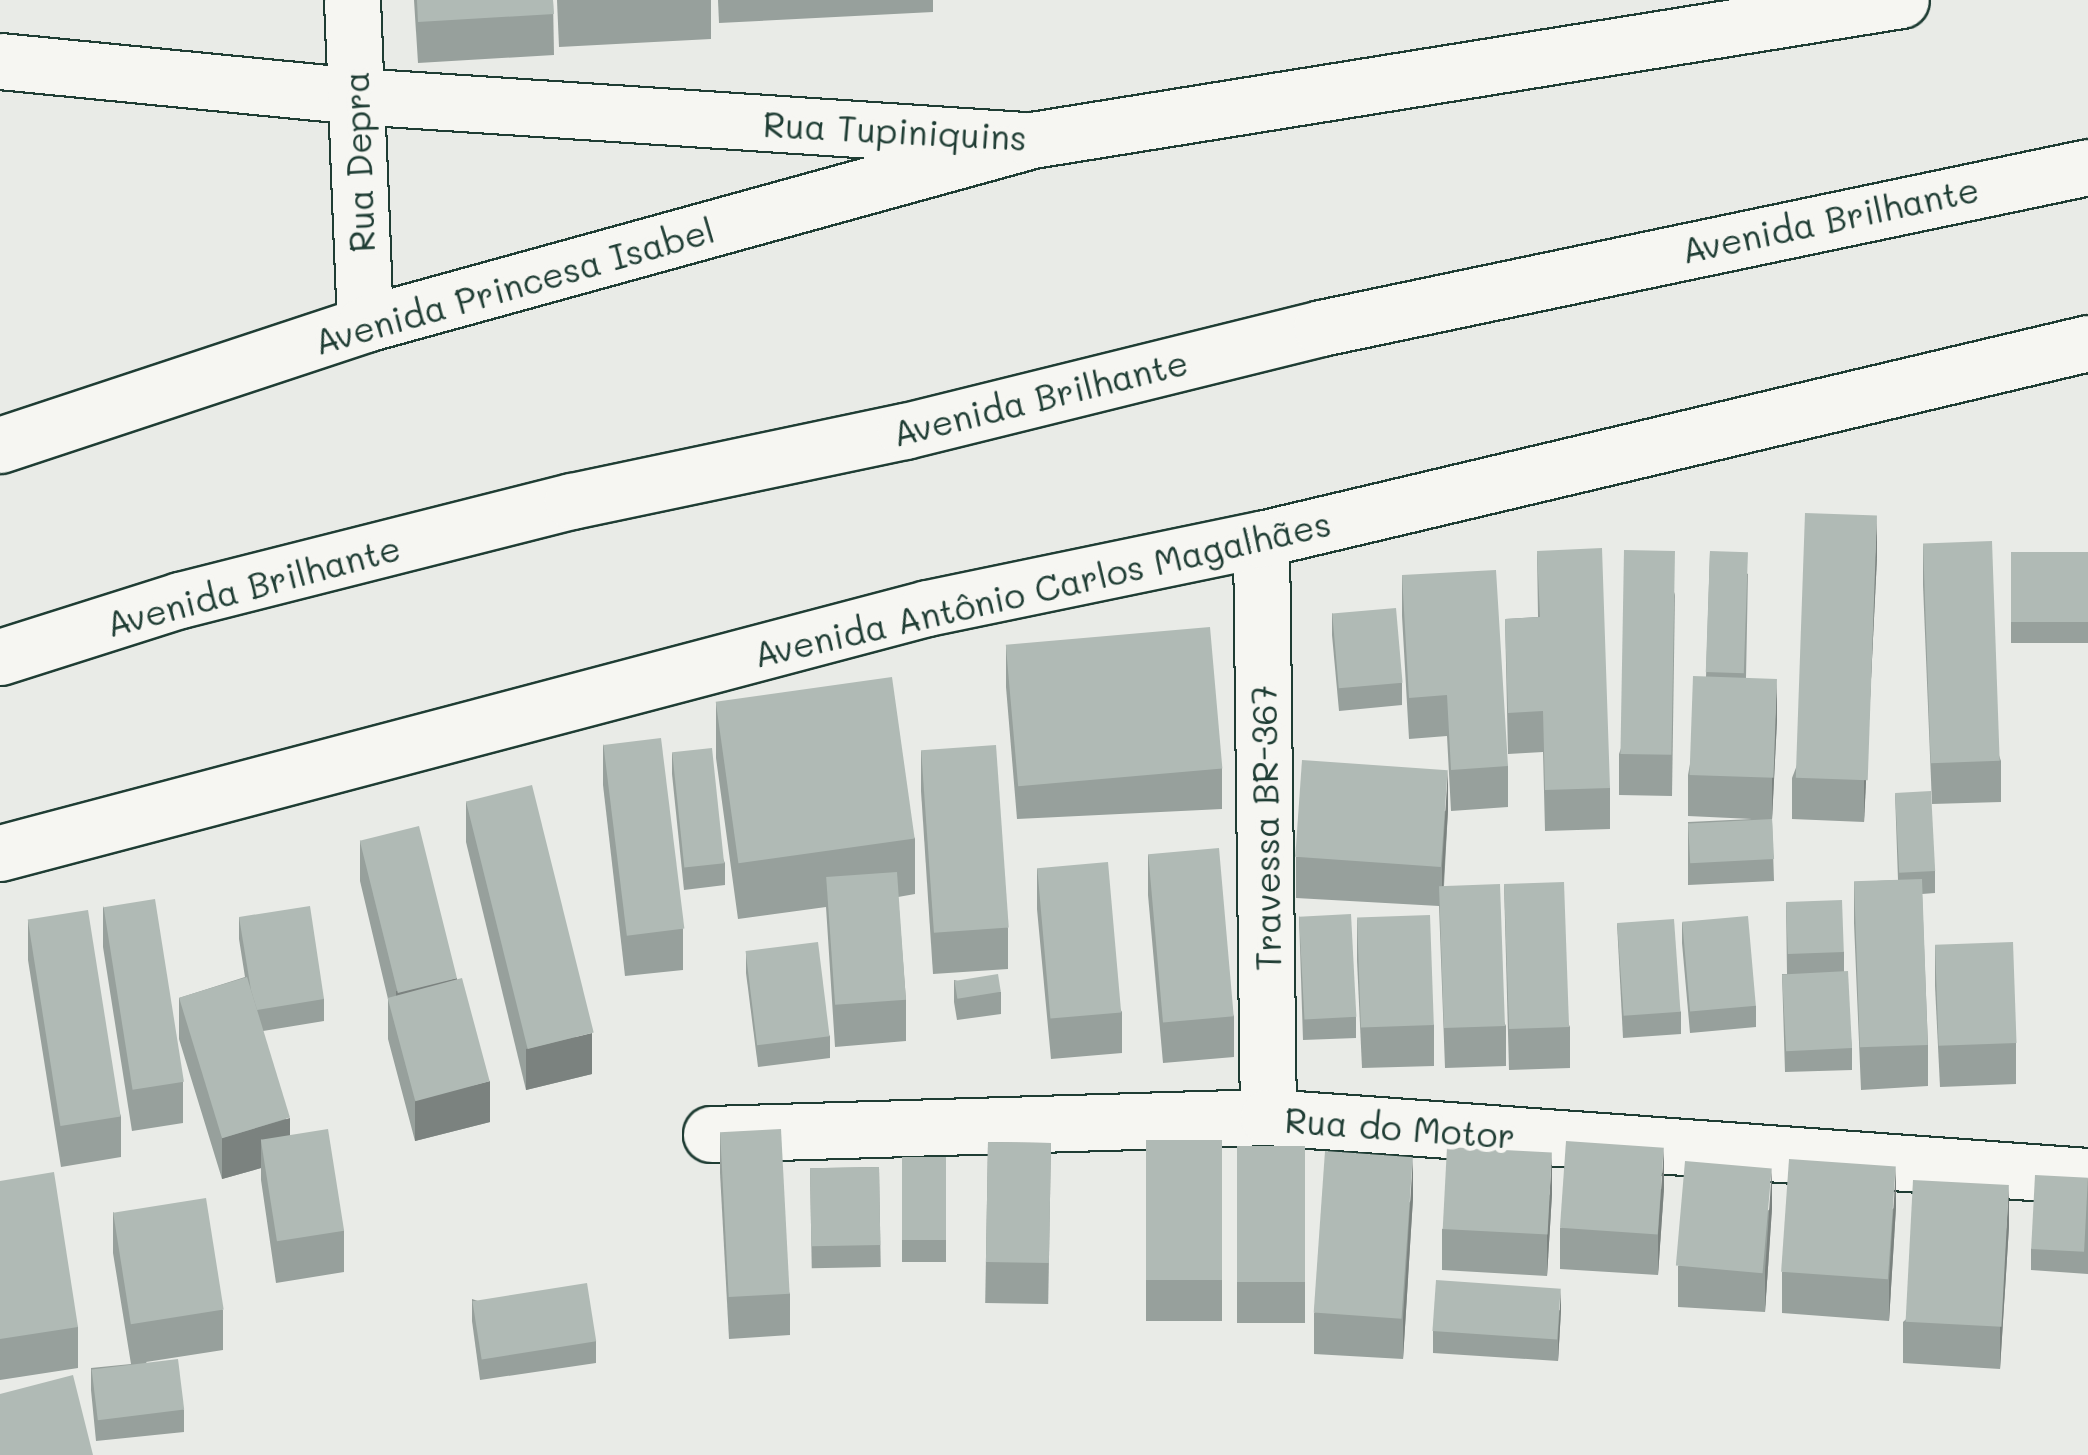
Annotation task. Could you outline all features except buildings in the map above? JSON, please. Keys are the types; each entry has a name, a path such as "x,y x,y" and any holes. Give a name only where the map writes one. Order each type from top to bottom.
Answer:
{"street":[{"name":"Rua Depra","path":"352,0 365,324"},
{"name":"Rua Tupiniquins","path":"0,62 354,96 1032,140 1901,0"},
{"name":"Avenida Princesa Isabel","path":"0,445 365,324 1032,140"},
{"name":"Avenida Brilhante","path":"0,658 180,600 572,501 904,430 1321,328 2088,167"},
{"name":"Avenida Antônio Carlos Magalhães","path":"0,853 927,608 1261,539 2088,343"},
{"name":"Travessa BR-367","path":"1261,539 1268,1117"},
{"name":"Rua do Motor","path":"711,1134 1268,1117 2088,1176"}]}
